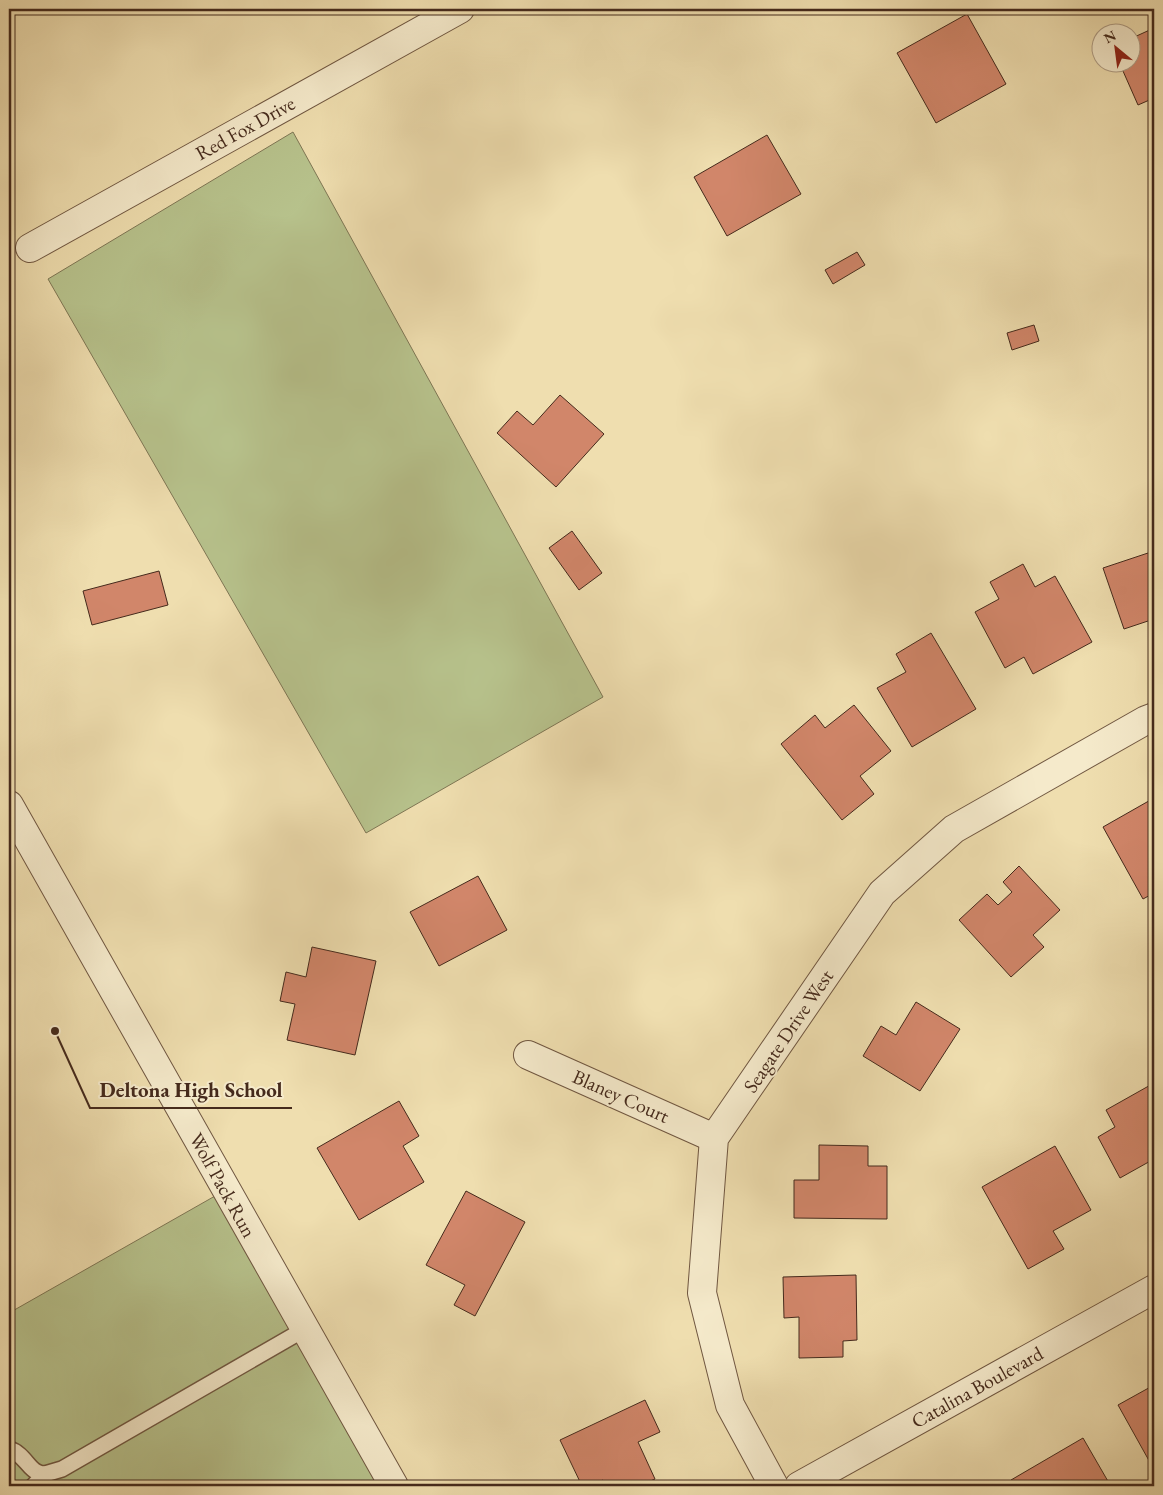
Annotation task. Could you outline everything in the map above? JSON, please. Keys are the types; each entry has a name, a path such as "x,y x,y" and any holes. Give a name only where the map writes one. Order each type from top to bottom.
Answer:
{"street":[{"name":"Red Fox Drive","path":"30,248 460,9"},
{"name":"Seagate Drive West","path":"714,1138 882,893 954,829 1154,717"},
{"name":"Wolf Pack Run","path":"9,805 394,1486"},
{"name":"Blaney Court","path":"528,1054 714,1138"},
{"path":"714,1138 702,1293 730,1405 774,1486"},
{"name":"Catalina Boulevard","path":"799,1486 1154,1289"}],"lane":[{"path":"33,1486 46,1474 62,1469 305,1329"},
{"path":"9,1449 15,1451 36,1472 46,1474"}],"green space":[{"path":"293,132 603,697 366,833 48,279"},
{"path":"215,1196 379,1486 9,1486 9,1313"}],"building":[{"path":"967,14 1006,84 936,123 897,53"},
{"path":"1154,28 1154,98 1138,105 1123,72 1140,72 1140,34"},
{"path":"767,135 801,194 727,236 694,177"},
{"path":"857,252 865,265 833,284 825,270"},
{"path":"1034,325 1039,341 1012,350 1007,333"},
{"path":"560,395 604,434 556,487 497,433 517,411 533,425"},
{"path":"572,531 602,573 579,590 549,548"},
{"path":"1154,551 1154,619 1124,629 1103,568"},
{"path":"1023,564 1035,587 1055,576 1092,642 1033,674 1024,657 1005,668 975,612 999,599 990,582"},
{"path":"159,571 168,605 92,625 83,591"},
{"path":"931,633 976,709 912,747 877,688 906,672 896,654"},
{"path":"854,705 891,751 860,776 874,794 842,820 781,744 815,715 825,728"},
{"path":"1154,798 1154,893 1143,899 1103,827"},
{"path":"1019,866 1060,910 1033,935 1044,947 1011,977 959,920 987,894 998,905 1012,892 1003,882"},
{"path":"478,876 507,930 439,966 410,912"},
{"path":"312,947 376,961 355,1055 287,1040 295,1004 280,1001 286,972 306,977"},
{"path":"916,1002 960,1029 920,1091 863,1056 881,1026 896,1035"},
{"path":"1154,1083 1154,1159 1120,1178 1098,1137 1115,1127 1106,1110"},
{"path":"399,1101 419,1136 403,1146 424,1182 359,1220 317,1148"},
{"path":"819,1145 868,1146 868,1166 887,1166 887,1219 794,1218 794,1180 819,1180"},
{"path":"1055,1146 1091,1210 1053,1231 1064,1249 1028,1269 982,1187"},
{"path":"466,1191 525,1222 475,1316 454,1305 465,1285 426,1265"},
{"path":"856,1275 857,1340 843,1341 843,1357 799,1358 799,1317 784,1318 783,1277"},
{"path":"1154,1385 1154,1465 1152,1466 1118,1405"},
{"path":"645,1400 660,1432 638,1442 655,1479 639,1486 606,1486 603,1480 589,1486 582,1486 560,1440"},
{"path":"1083,1438 1109,1483 1104,1486 1015,1486 1011,1480"}],"place":[{"name":"Deltona High School","path":"55,1031"}]}
